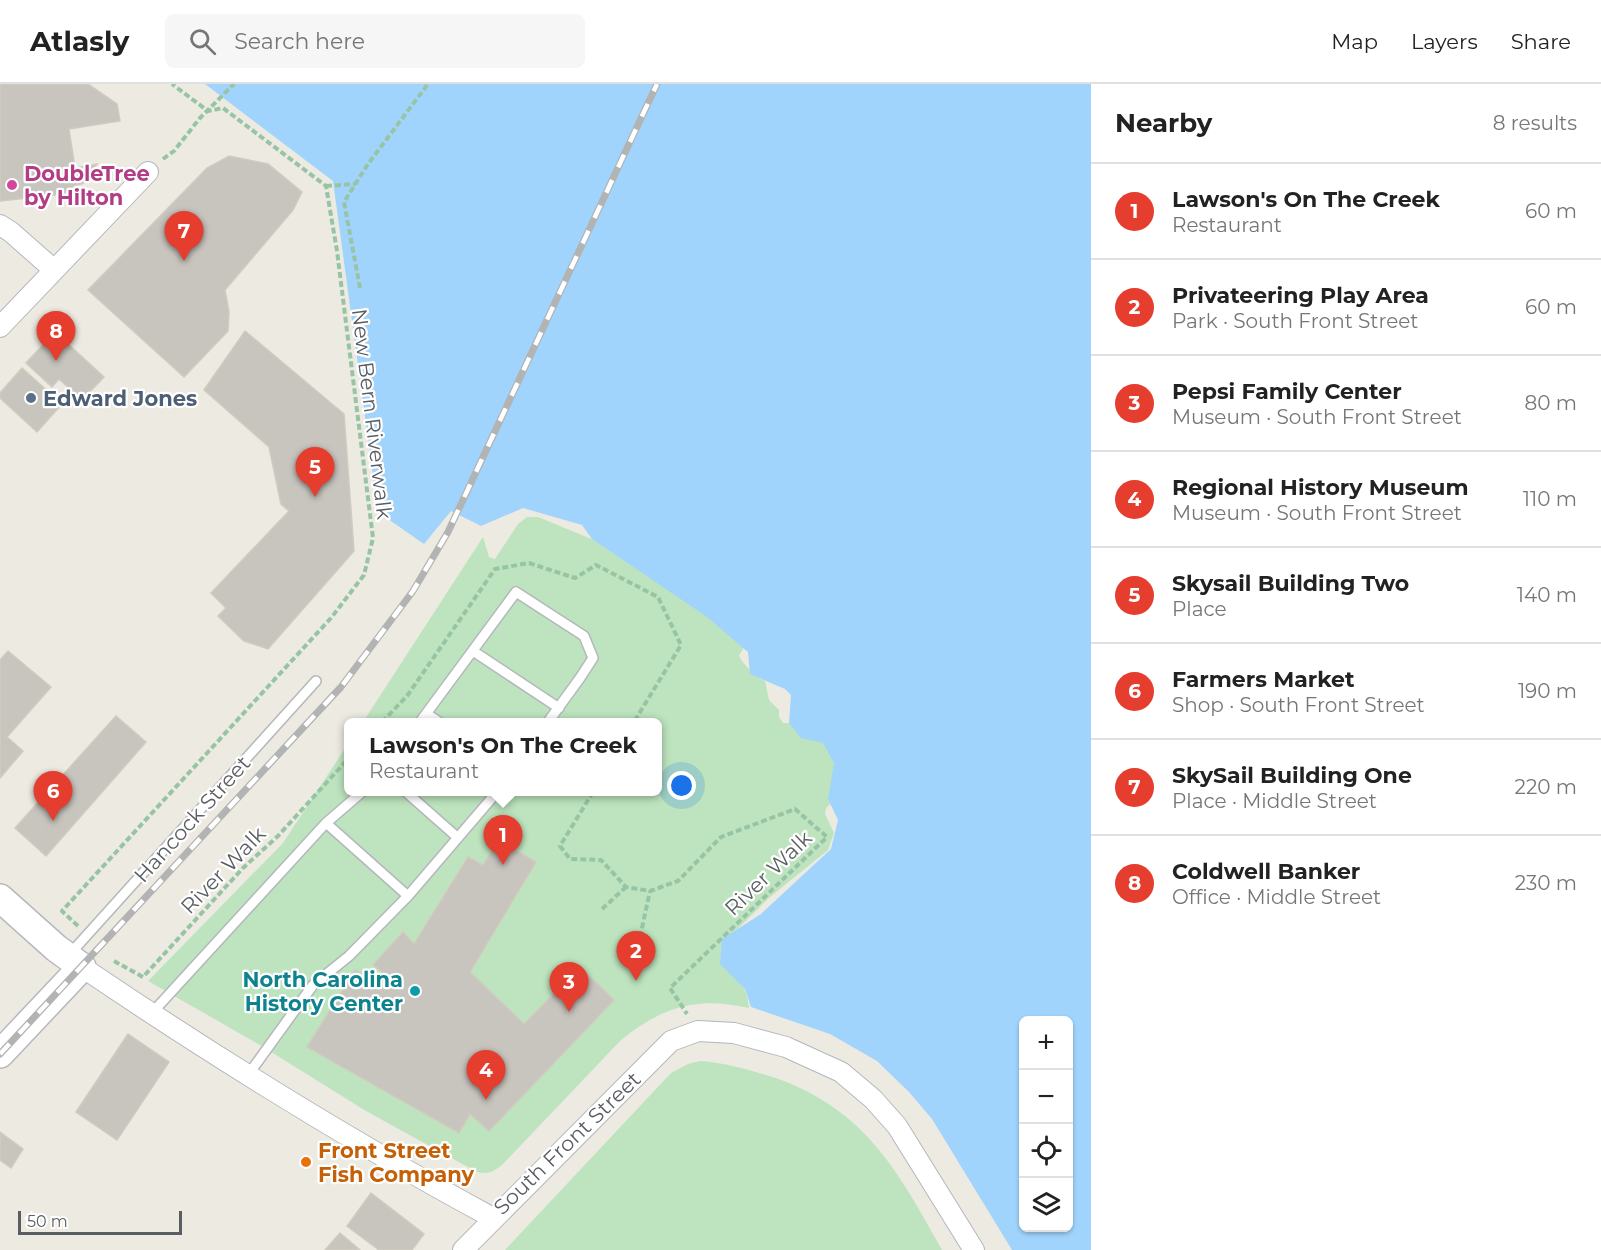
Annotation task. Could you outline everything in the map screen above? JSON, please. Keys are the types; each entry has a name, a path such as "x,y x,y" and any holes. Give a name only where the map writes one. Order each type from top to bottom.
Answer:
{"street":[{"path":"0,327 148,172"},
{"path":"0,225 11,231 53,269"},
{"name":"South Front Street","path":"0,898 75,962 151,1014 356,1143 493,1218 671,1041 698,1030 734,1033 786,1047 841,1072 873,1099 897,1126 974,1250"},
{"name":"Hancock Street","path":"0,1054 75,962"},
{"path":"463,1250 493,1218"}],"lane":[{"path":"424,718 516,592 584,636 592,658 552,718"},
{"path":"473,651 559,708"},
{"name":"Hancock Street","path":"75,962 316,681"},
{"path":"427,714 432,718"},
{"path":"151,1014 326,823 357,796"},
{"path":"411,796 457,837"},
{"path":"248,1075 313,985 349,956 408,897 493,796"},
{"path":"326,823 408,897"}],"path":[{"path":"172,84 208,111 223,108 326,186 355,184"},
{"path":"148,172 174,151 200,118 234,84"},
{"path":"360,288 344,202 368,164 428,84"},
{"name":"New Bern Riverwalk","path":"79,927 62,910 331,618 364,575 373,538 337,251 326,186"},
{"name":"River Walk","path":"113,961 143,977 344,763"},
{"path":"590,796 560,846 570,859 601,860 626,887 602,909"},
{"name":"River Walk","path":"626,887 650,891 678,881 721,837 795,809 827,837 670,988 698,1030"},
{"path":"640,937 650,891"}],"green space":[{"path":"527,517 538,517 594,540 747,643 739,655 750,670 765,681 769,700 779,710 779,717 783,723 791,723 799,711 858,778 826,808 825,814 834,833 828,850 770,897 722,944 723,957 744,988 749,1008 713,1003 696,1004 666,1012 651,1019 621,1040 503,1164 491,1172 481,1173 366,1111 260,1045 148,981 283,843 344,750 344,796 662,796 662,718 366,718 483,537 489,557 495,559 518,524"},
{"path":"700,1061 741,1068 799,1087 852,1121 892,1166 942,1250 505,1250 671,1073 688,1064"}],"water":[{"path":"205,84 1091,84 1091,1250 1012,1250 932,1119 909,1092 877,1061 830,1034 751,1007 745,989 720,964 722,939 761,914 831,849 838,820 828,799 834,763 823,743 801,738 789,723 791,695 785,689 750,674 748,652 707,617 592,539 582,525 523,508 481,526 451,511 424,544 378,512 333,181"}],"building":[{"path":"0,84 88,84 117,104 120,121 69,129 75,168 97,164 84,183 74,186 64,194 0,201"},
{"path":"229,156 268,164 302,192 293,210 225,290 229,312 228,331 184,377 88,290 207,168"},
{"path":"245,331 344,414 354,551 268,649 244,641 218,616 226,608 211,593 289,511 281,504 269,447 204,390"},
{"path":"55,332 104,377 82,400 59,379 52,387 26,363"},
{"path":"22,368 62,404 37,432 0,398 0,393"},
{"path":"8,651 51,687 7,737 23,751 0,778 0,660"},
{"path":"116,716 146,742 46,856 15,828"},
{"name":"North Carolina History Center","path":"499,840 536,862 470,972 524,1024 580,967 614,1000 489,1131 470,1114 459,1133 307,1047 355,970 374,981 382,972 373,965 403,932 414,944 468,857 483,865"},
{"path":"128,1034 169,1062 117,1140 76,1112"},
{"path":"0,1132 23,1149 11,1168 0,1160"},
{"path":"371,1193 424,1234 412,1250 379,1250 347,1226"},
{"path":"340,1233 360,1250 325,1250"}],"railway":[{"path":"0,1054 341,687 413,591 448,532 657,84"}],"place":[{"name":"DoubleTree by Hilton","path":"12,185"},
{"name":"SkySail Building One","path":"184,261"},
{"name":"Coldwell Banker","path":"56,361"},
{"name":"Edward Jones","path":"31,398"},
{"name":"Skysail Building Two","path":"315,497"},
{"name":"Farmers Market","path":"53,821"},
{"name":"Lawson's On The Creek","path":"503,865"},
{"name":"Privateering Play Area","path":"636,981"},
{"name":"North Carolina History Center","path":"415,991"},
{"name":"Pepsi Family Center","path":"569,1012"},
{"name":"Regional History Museum","path":"486,1100"},
{"name":"Front Street Fish Company","path":"306,1162"}]}
